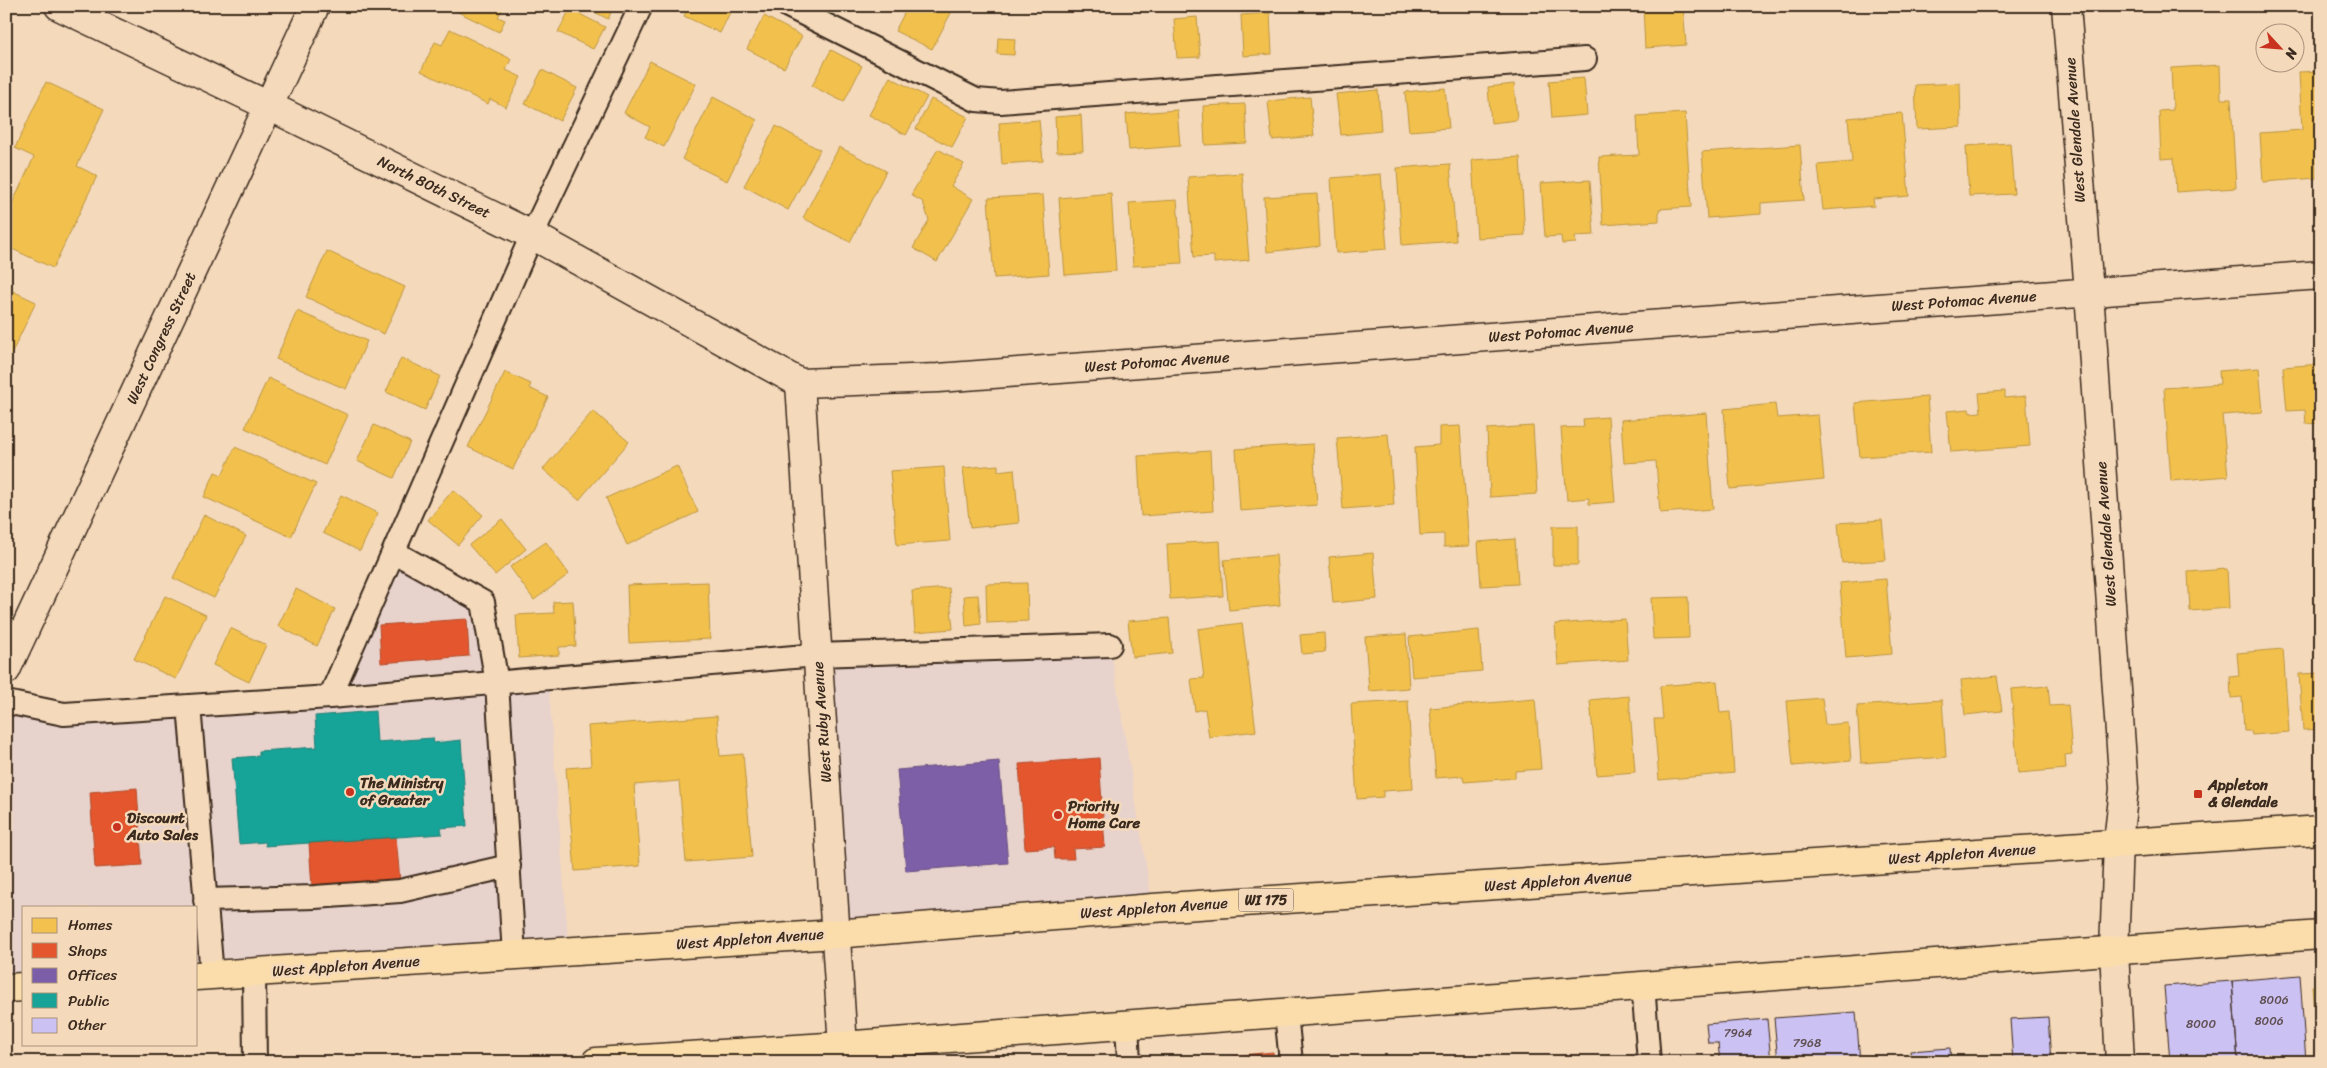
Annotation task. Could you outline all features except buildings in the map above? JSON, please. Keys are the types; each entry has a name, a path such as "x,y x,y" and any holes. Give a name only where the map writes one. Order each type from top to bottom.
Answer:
{"main road":[{"name":"West Appleton Avenue","path":"204,976 835,934 1153,908 2118,842 2321,830"},
{"path":"596,1062 843,1054 1127,1025 1643,984 2321,935"},
{"path":"6,988 22,987"}],"street":[{"name":"North 80th Street","path":"59,6 270,106 532,235 800,383"},
{"name":"West Congress Street","path":"8,663 270,106 315,6"},
{"name":"West Glendale Avenue","path":"2066,6 2089,292 2124,789 2118,842 2114,951 2120,1062"},
{"name":"West Potomac Avenue","path":"800,383 938,378 2321,275"},
{"name":"West Ruby Avenue","path":"800,383 843,1054"}],"lane":[{"path":"330,697 532,235 641,6"},
{"path":"788,6 976,100 1011,101 1585,60"},
{"path":"394,552 483,602 497,683 514,955"},
{"path":"6,702 64,714 330,697 818,655 1110,645"},
{"path":"189,706 205,900 204,976"},
{"path":"205,900 315,897 400,890 509,866"},
{"path":"254,972 255,1062"},
{"path":"1643,984 1649,1062"},
{"path":"1286,1013 1291,1062"},
{"path":"1127,1025 1129,1062"}],"shaded area":[{"path":"394,552 483,602 497,682 548,678 569,951 198,976 198,906 22,906 22,987 6,988 6,702 60,714 330,697"},
{"path":"1110,645 1153,908 835,934 817,655"}],"place":[{"name":"The Ministry of Greater","path":"350,792"},
{"name":"Appleton & Glendale","path":"2198,794"},
{"name":"Priority Home Care","path":"1058,815"},
{"name":"Discount Auto Sales","path":"117,827"}]}
